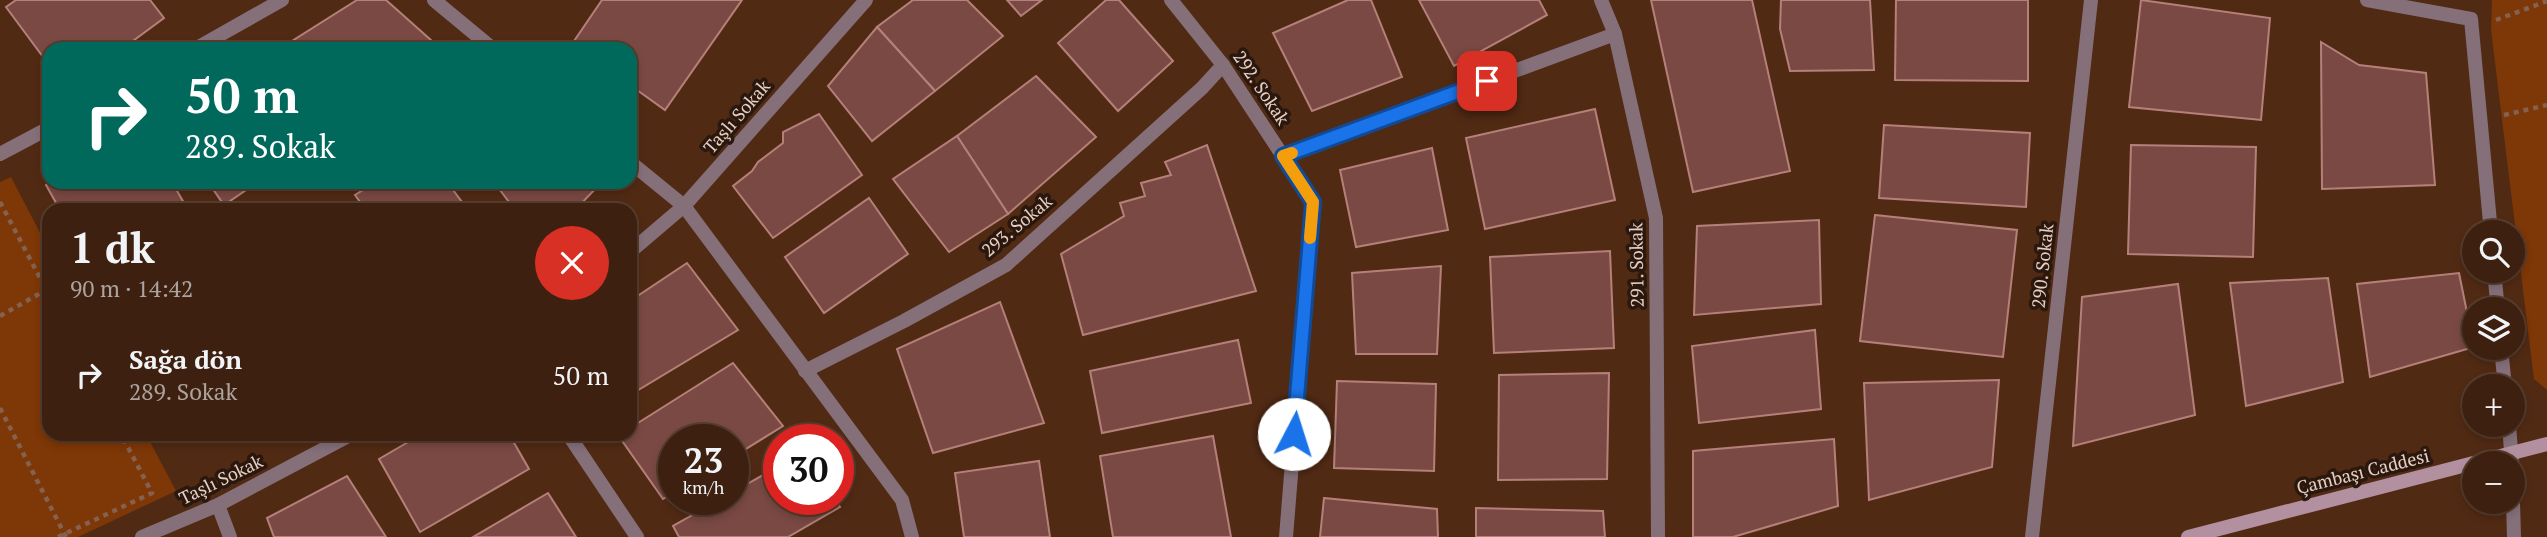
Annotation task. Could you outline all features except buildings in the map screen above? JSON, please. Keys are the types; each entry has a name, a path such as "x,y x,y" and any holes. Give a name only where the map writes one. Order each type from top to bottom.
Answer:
{"main road":[{"name":"Çambaşı Caddesi","path":"2525,453 2547,444"},
{"name":"Çambaşı Caddesi","path":"2188,537 2462,471"}],"street":[{"path":"207,42 282,0"},
{"path":"433,0 484,42"},
{"name":"Taşlı Sokak","path":"637,246 684,206 866,0"},
{"name":"292. Sokak","path":"1171,0 1223,65 1313,202 1286,537"},
{"name":"291. Sokak","path":"1601,0 1615,34 1656,218 1658,537"},
{"name":"290. Sokak","path":"2032,537 2091,0"},
{"path":"2367,0 2471,19 2490,220"},
{"path":"1283,156 1615,34"},
{"name":"293. Sokak","path":"805,371 1006,265 1202,88 1223,65"},
{"path":"0,154 42,132"},
{"path":"637,168 684,206 902,500 912,537"},
{"name":"Taşlı Sokak","path":"142,537 218,505 339,441"},
{"path":"573,441 637,537"},
{"path":"218,505 230,537"},
{"path":"2513,514 2514,537"}],"path":[{"path":"2472,30 2547,1"},
{"path":"2480,120 2547,105"},
{"path":"0,202 42,282"},
{"path":"0,316 42,296"},
{"path":"0,408 65,536"},
{"path":"58,537 152,493 125,441"}],"shaded area":[{"path":"2492,0 2547,0 2547,390 2534,379 2522,283 2525,283 2525,220 2514,220 2491,30"},
{"path":"11,177 42,237 42,441 150,441 176,491 78,537 0,537 0,182"}],"slow traffic":[{"path":"1292,153 1283,156 1313,202 1310,238"}],"route":[{"path":"1294,434 1313,202 1283,156 1487,81"}]}
